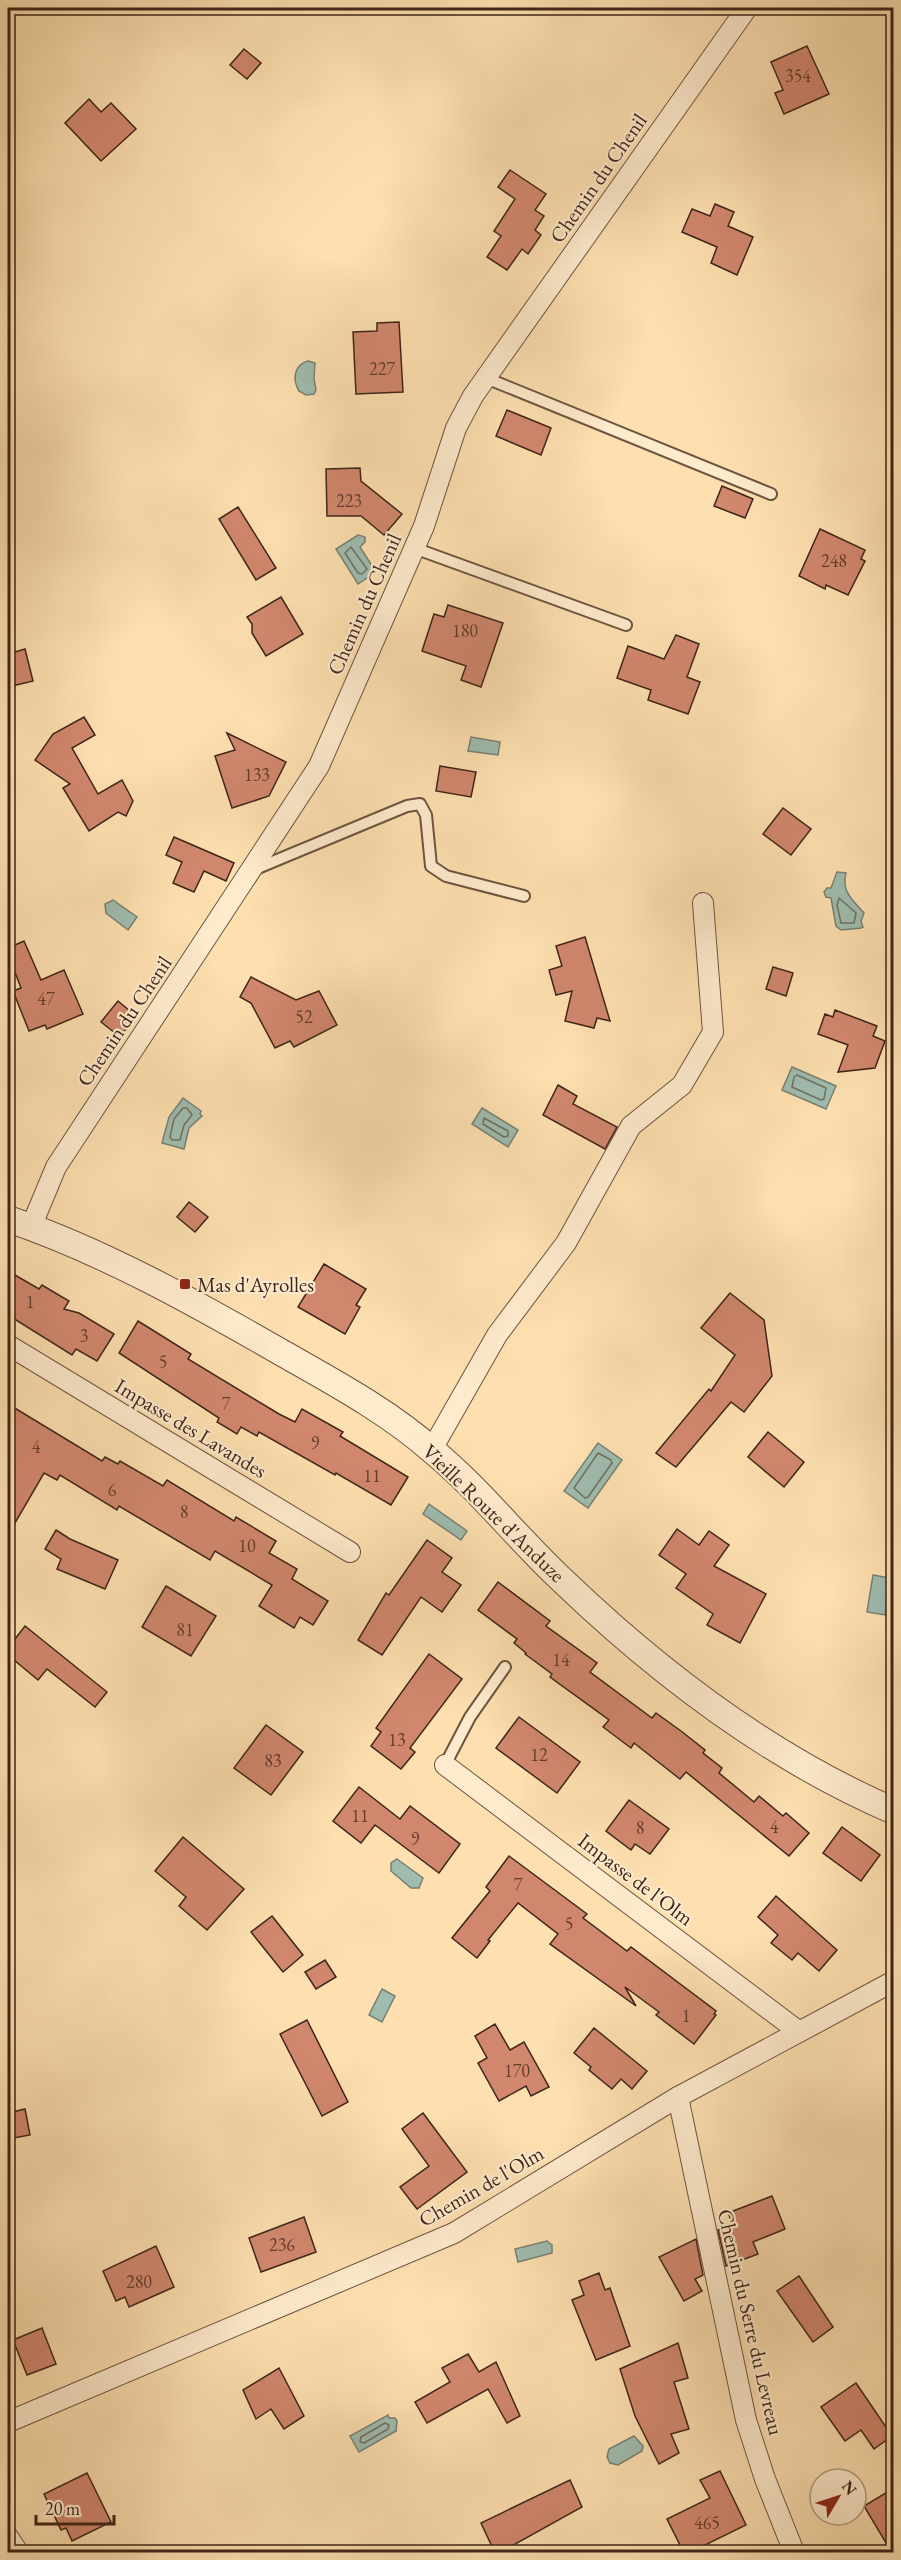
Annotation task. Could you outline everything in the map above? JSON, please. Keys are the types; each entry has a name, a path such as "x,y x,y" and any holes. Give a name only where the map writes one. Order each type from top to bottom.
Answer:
{"street":[{"name":"Chemin du Chenil","path":"19,1223 320,766 424,526 456,428 473,396 747,8"},
{"path":"432,1449 497,1335 566,1243 631,1126 682,1085 713,1032 703,903"},
{"name":"Vieille Route d'Anduze","path":"19,1223 163,1288 241,1329 339,1386 432,1449 562,1581 634,1646 674,1678 720,1713 771,1745 871,1802 894,1811"},
{"name":"Impasse des Lavandes","path":"8,1345 350,1552"},
{"name":"Impasse de l'Olm","path":"445,1766 798,2031"},
{"name":"Chemin de l'Olm","path":"8,2422 454,2234 678,2097 894,1981"},
{"name":"Chemin du Serre du Levreau","path":"678,2097 743,2408 765,2479 794,2553"},
{"path":"8,2536 18,2553"}],"lane":[{"path":"486,378 771,494"},
{"path":"414,548 626,625"},
{"path":"253,870 407,806 420,804 426,815 431,866 446,876 524,896"},
{"path":"445,1766 470,1717 505,1667"}],"water":[{"path":"308,361 315,363 316,390 314,394 306,395 299,391 295,377 297,369"},
{"path":"358,535 365,537 365,542 360,547 376,572 358,584 336,549"},
{"path":"471,737 500,742 498,755 468,751"},
{"path":"837,872 846,873 847,891 864,913 861,928 841,930 836,926 831,898 826,897 824,892 827,888 831,888"},
{"path":"113,900 137,917 128,930 106,913 105,904"},
{"path":"792,1067 836,1086 826,1109 782,1090"},
{"path":"183,1098 201,1111 202,1116 189,1128 184,1149 162,1143 169,1117"},
{"path":"482,1108 518,1130 508,1147 472,1124"},
{"path":"598,1443 622,1460 588,1508 564,1491"},
{"path":"429,1504 467,1531 461,1540 423,1514"},
{"path":"873,1575 890,1578 885,1615 867,1612"},
{"path":"397,1859 423,1878 419,1888 411,1888 391,1871 391,1863"},
{"path":"382,1989 395,1996 382,2022 369,2015"},
{"path":"547,2241 552,2245 552,2253 518,2262 515,2249"},
{"path":"388,2415 389,2418 395,2418 397,2421 396,2431 359,2452 350,2436"},
{"path":"634,2436 643,2446 642,2451 618,2465 610,2463 607,2457 609,2449"}],"building":[{"path":"807,46 829,94 784,114 775,93 783,90 771,62"},
{"path":"244,49 261,63 247,79 230,65"},
{"path":"89,99 101,112 111,103 136,129 101,161 65,123"},
{"path":"510,170 546,194 535,210 544,216 535,230 541,235 528,254 522,249 507,270 487,257 501,236 494,231 515,199 498,187"},
{"path":"715,204 734,212 728,226 753,237 737,275 711,263 717,247 682,232 692,209 710,216"},
{"path":"399,322 403,392 356,394 353,332 377,331 377,323"},
{"path":"507,410 551,428 541,455 496,436"},
{"path":"360,468 361,481 402,514 384,535 361,516 327,516 326,469"},
{"path":"722,486 753,499 745,518 714,506"},
{"path":"238,507 276,568 256,580 219,519"},
{"path":"820,529 865,550 861,559 865,561 848,595 826,585 825,589 799,576"},
{"path":"281,597 303,634 266,656 252,633 252,624 247,617"},
{"path":"448,605 503,623 481,687 461,680 466,666 422,651 434,614 444,617"},
{"path":"676,635 699,644 687,677 700,682 688,714 648,700 651,690 617,678 628,646 664,659"},
{"path":"25,649 33,681 8,687 8,654"},
{"path":"84,717 95,735 72,748 98,794 122,780 133,801 126,816 118,812 89,831 63,788 70,784 35,760 53,734"},
{"path":"227,733 286,762 269,796 232,808 215,756 235,750"},
{"path":"440,766 476,772 471,797 436,791"},
{"path":"783,808 811,829 791,855 763,834"},
{"path":"174,837 234,863 226,881 204,871 194,892 173,883 182,862 166,855"},
{"path":"585,937 610,1021 597,1018 594,1028 565,1021 572,991 556,995 549,970 562,966 556,946"},
{"path":"24,941 41,980 64,970 83,1014 47,1029 45,1025 29,1031 13,991 21,988 8,954 8,948"},
{"path":"773,967 793,973 786,996 766,989"},
{"path":"251,977 296,1000 319,991 337,1025 294,1047 290,1041 275,1048 251,1003 240,997"},
{"path":"118,1001 136,1016 120,1037 101,1022"},
{"path":"835,1010 877,1026 873,1036 885,1041 875,1068 838,1072 848,1045 818,1034 825,1014 833,1017"},
{"path":"558,1085 577,1096 573,1104 617,1127 605,1149 543,1115"},
{"path":"189,1202 208,1217 195,1232 177,1217"},
{"path":"324,1264 366,1289 356,1305 360,1307 345,1334 298,1307"},
{"path":"8,1271 39,1289 42,1285 69,1301 64,1309 79,1313 114,1334 97,1361 76,1349 72,1355 8,1315"},
{"path":"730,1293 764,1320 772,1376 744,1412 731,1402 676,1467 656,1453 709,1389 711,1391 735,1355 701,1328"},
{"path":"138,1321 191,1354 188,1359 279,1414 295,1422 302,1409 343,1432 340,1436 408,1477 391,1505 259,1432 257,1436 241,1427 237,1434 217,1422 219,1418 119,1353"},
{"path":"8,1404 102,1461 105,1457 118,1464 120,1461 163,1486 167,1480 234,1521 236,1517 276,1541 269,1553 297,1569 292,1579 328,1601 313,1625 300,1617 294,1628 259,1606 272,1585 215,1551 210,1560 119,1506 117,1510 60,1475 57,1480 44,1473 8,1535"},
{"path":"768,1432 804,1462 784,1487 748,1457"},
{"path":"677,1529 699,1545 709,1531 729,1545 714,1566 766,1594 740,1643 707,1625 713,1614 676,1588 686,1574 659,1555"},
{"path":"56,1530 70,1539 118,1560 105,1589 57,1569 61,1559 45,1549"},
{"path":"427,1540 452,1558 442,1572 461,1585 442,1612 421,1597 382,1655 358,1640 386,1593 389,1595"},
{"path":"498,1582 550,1621 546,1626 597,1663 590,1672 652,1718 656,1713 705,1750 703,1753 722,1768 719,1773 754,1802 759,1796 783,1816 786,1813 809,1833 789,1856 686,1772 680,1779 634,1743 631,1748 603,1727 609,1720 550,1677 552,1674 514,1643 517,1639 478,1610"},
{"path":"166,1586 216,1616 191,1656 142,1627"},
{"path":"25,1626 107,1692 95,1707 47,1669 38,1680 8,1655 8,1648"},
{"path":"429,1654 462,1679 410,1748 415,1752 401,1769 371,1746 381,1732 376,1728"},
{"path":"519,1717 580,1762 557,1793 496,1748"},
{"path":"266,1725 303,1752 271,1795 234,1768"},
{"path":"359,1787 400,1819 410,1806 460,1844 439,1873 375,1825 361,1843 333,1821"},
{"path":"629,1800 669,1829 650,1854 635,1844 631,1850 606,1831"},
{"path":"842,1827 880,1855 861,1881 823,1853"},
{"path":"183,1837 244,1889 207,1930 179,1906 186,1897 155,1871"},
{"path":"509,1856 587,1914 583,1918 627,1951 631,1947 716,2011 714,2014 716,2015 694,2044 656,2015 659,2012 625,1987 636,2006 550,1944 558,1934 518,1903 488,1940 490,1941 477,1958 452,1938 490,1891 486,1887"},
{"path":"776,1896 837,1950 819,1971 798,1953 792,1960 771,1943 778,1935 758,1917"},
{"path":"272,1916 303,1955 283,1972 251,1932"},
{"path":"325,1960 336,1977 316,1989 305,1972"},
{"path":"307,2020 348,2102 322,2116 280,2034"},
{"path":"495,2024 510,2050 524,2042 549,2087 531,2096 526,2086 499,2101 478,2063 487,2058 475,2036"},
{"path":"594,2028 647,2071 632,2089 621,2079 612,2089 589,2070 591,2067 574,2053"},
{"path":"25,2109 30,2135 8,2139 8,2113"},
{"path":"423,2113 467,2172 417,2209 400,2187 429,2166 402,2129"},
{"path":"772,2196 785,2229 753,2242 758,2254 726,2266 718,2230 733,2224 728,2213"},
{"path":"304,2217 316,2252 261,2272 249,2238"},
{"path":"696,2239 703,2275 695,2279 702,2291 684,2301 659,2257"},
{"path":"156,2246 174,2287 129,2307 125,2297 116,2301 103,2271"},
{"path":"599,2273 605,2290 610,2288 630,2346 596,2360 572,2300 584,2295 579,2281"},
{"path":"799,2276 833,2327 813,2342 777,2291"},
{"path":"42,2328 56,2364 27,2375 13,2340"},
{"path":"678,2343 688,2378 674,2382 689,2429 671,2434 679,2453 659,2464 635,2416 620,2369"},
{"path":"468,2354 479,2372 496,2362 520,2416 507,2423 488,2389 427,2423 415,2402 450,2382 442,2368"},
{"path":"279,2368 304,2416 284,2429 271,2409 256,2419 243,2390"},
{"path":"856,2383 892,2436 874,2449 861,2430 845,2441 821,2407"},
{"path":"720,2471 746,2525 705,2545 709,2553 684,2553 667,2519 710,2498 700,2480"},
{"path":"87,2473 111,2522 72,2541 66,2528 61,2530 44,2494"},
{"path":"570,2480 582,2507 499,2553 495,2553 481,2523"},
{"path":"894,2488 894,2553 868,2513 868,2504"}],"place":[{"name":"Mas d'Ayrolles","path":"185,1284"}]}
